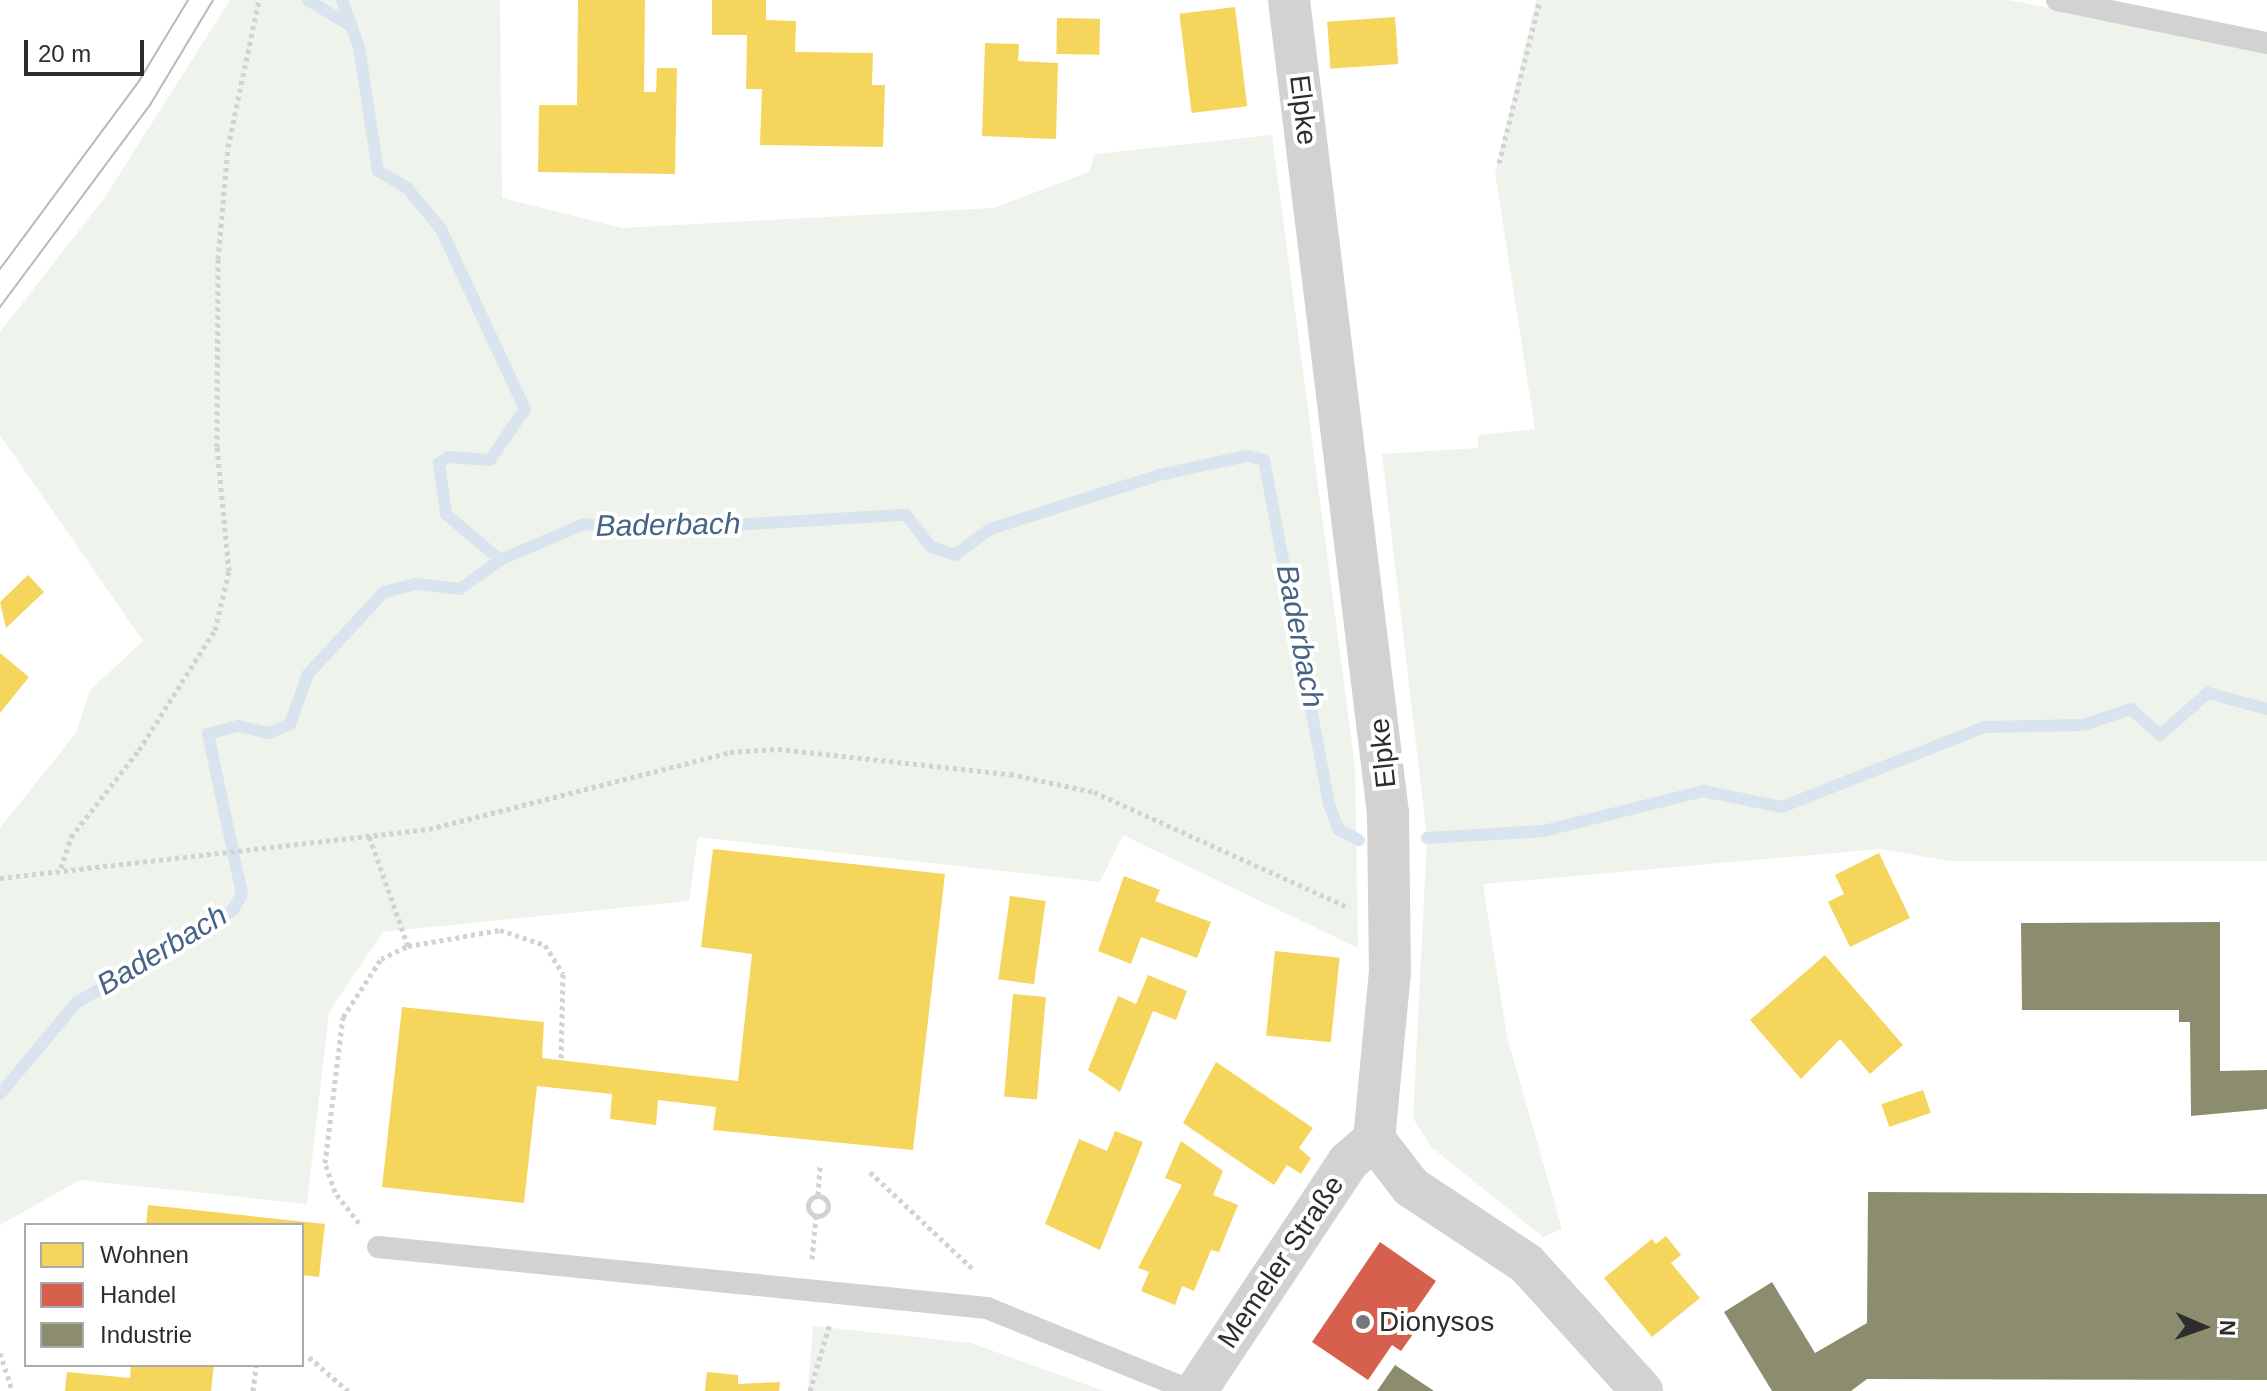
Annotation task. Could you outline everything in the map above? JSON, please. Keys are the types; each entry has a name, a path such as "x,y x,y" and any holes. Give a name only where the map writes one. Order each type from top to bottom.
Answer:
{"street":[{"name":"Elpke","path":"1289,0 1381,726 1391,928 1374,1139"},
{"name":"Memeler Straße","path":"1193,1391 1348,1162 1374,1139"},
{"path":"1374,1139 1411,1187 1526,1263 1642,1391"}],"lane":[{"path":"2057,0 2267,43"},
{"path":"378,1247 987,1308 1193,1391"}],"path":[{"path":"61,868 71,837 139,750 215,630 229,571 217,447 218,259 228,147 259,0"},
{"path":"1499,163 1540,0"},
{"path":"0,878 61,868 369,836 495,815 730,752 866,754 1094,792 1391,928"},
{"path":"369,836 408,946"},
{"path":"378,1247 335,1192 325,1163 343,1017 381,959 408,946 500,930 545,945 563,974 561,1060"},
{"path":"816,1216 828,1207 818,1195 820,1166"},
{"path":"870,1172 973,1269"},
{"path":"810,1290 816,1216 807,1203 818,1195"},
{"path":"810,1391 839,1292"},
{"path":"0,1353 12,1391"},
{"path":"309,1357 348,1391"},
{"path":"253,1391 256,1367"}],"shaded area":[{"path":"230,0 500,0 502,198 622,228 993,208 1089,172 1095,154 1272,135 1355,767 1358,948 1123,835 1100,882 698,837 689,901 383,932 329,1012 307,1204 80,1180 0,1225 0,828 76,733 90,690 143,641 0,435 0,332 105,197"},
{"path":"1536,0 2009,0 2267,50 2267,861 1950,861 1880,849 1483,884 1507,1037 1562,1229 1543,1237 1431,1147 1413,1118 1427,838 1382,454 1478,448 1478,435 1535,429 1495,173"},
{"path":"813,1326 971,1343 1104,1391 808,1391"}],"building: Wohnen":[{"path":"578,0 645,0 644,92 656,92 657,68 677,68 675,174 538,172 539,105 577,105"},
{"path":"712,0 766,0 766,20 796,21 795,52 873,53 872,85 885,85 883,147 760,145 762,89 746,89 747,35 712,35"},
{"path":"1235,7 1247,106 1192,113 1179,14"},
{"path":"1395,17 1398,64 1330,69 1327,22"},
{"path":"1057,18 1100,19 1099,55 1056,54"},
{"path":"985,43 1019,44 1018,61 1058,63 1056,139 982,136"},
{"path":"28,575 44,592 6,628 0,602"},
{"path":"0,653 29,677 0,713"},
{"path":"713,849 945,874 913,1150 713,1130 716,1107 658,1100 656,1125 610,1119 612,1094 537,1086 524,1203 382,1187 402,1007 544,1022 542,1058 738,1081 752,954 701,947"},
{"path":"1879,853 1910,918 1850,947 1828,902 1844,894 1835,875"},
{"path":"1124,876 1160,890 1155,901 1211,922 1197,958 1141,937 1131,964 1098,951"},
{"path":"1010,896 1046,901 1034,984 998,979"},
{"path":"1275,951 1340,958 1331,1042 1266,1036"},
{"path":"1825,955 1903,1045 1870,1074 1840,1039 1801,1079 1750,1020"},
{"path":"1148,975 1187,991 1176,1020 1153,1011 1120,1092 1088,1070 1118,996 1136,1004"},
{"path":"1013,994 1046,997 1037,1099 1004,1097"},
{"path":"1216,1062 1313,1128 1299,1148 1311,1158 1301,1174 1287,1165 1274,1185 1183,1123"},
{"path":"1923,1090 1931,1113 1889,1127 1881,1104"},
{"path":"1115,1131 1143,1142 1100,1250 1045,1224 1079,1139 1107,1151"},
{"path":"1181,1141 1223,1171 1213,1195 1238,1205 1219,1252 1211,1250 1194,1291 1182,1286 1175,1305 1141,1291 1149,1272 1138,1268 1182,1185 1165,1178"},
{"path":"148,1205 325,1224 319,1277 304,1275 304,1223 146,1223"},
{"path":"1666,1236 1681,1255 1671,1263 1700,1298 1652,1337 1604,1278 1652,1239 1656,1244"},
{"path":"131,1367 214,1367 211,1391 65,1391 67,1372 130,1378"},
{"path":"707,1372 738,1375 738,1384 780,1382 779,1391 705,1391"}],"building: Handel":[{"path":"1380,1242 1436,1281 1411,1317 1421,1323 1401,1351 1392,1345 1368,1380 1312,1342"}],"building: Industrie":[{"path":"2220,922 2220,1071 2267,1070 2267,1109 2191,1116 2190,1022 2179,1022 2179,1010 2022,1010 2021,923"},
{"path":"1868,1192 2267,1194 2267,1380 1867,1379 1851,1391 1772,1391 1724,1312 1772,1282 1815,1353 1867,1323"},
{"path":"1395,1365 1434,1391 1377,1391"}],"waterway":[{"path":"308,0 351,26"},
{"path":"342,0 359,47 378,171 407,188 441,229 525,409 490,460 449,457 439,463 446,514 500,560"},
{"name":"Baderbach","path":"0,1094 76,1003 233,910 242,894 208,734 238,726 269,733 290,724 308,674 384,592 417,584 460,589 500,560 584,524 633,531 906,515 931,547 955,555 990,529 1159,475 1247,456 1264,460 1329,804 1338,829 1359,840"},
{"name":"Baderbach","path":"1427,838 1544,831 1703,791 1782,807 1984,727 2083,725 2131,709 2160,735 2208,693 2267,709"}],"tram line":[{"path":"0,269 139,81 188,0"},
{"path":"0,307 150,105 213,0"}],"place":[{"name":"Dionysos","path":"1363,1322"}]}
